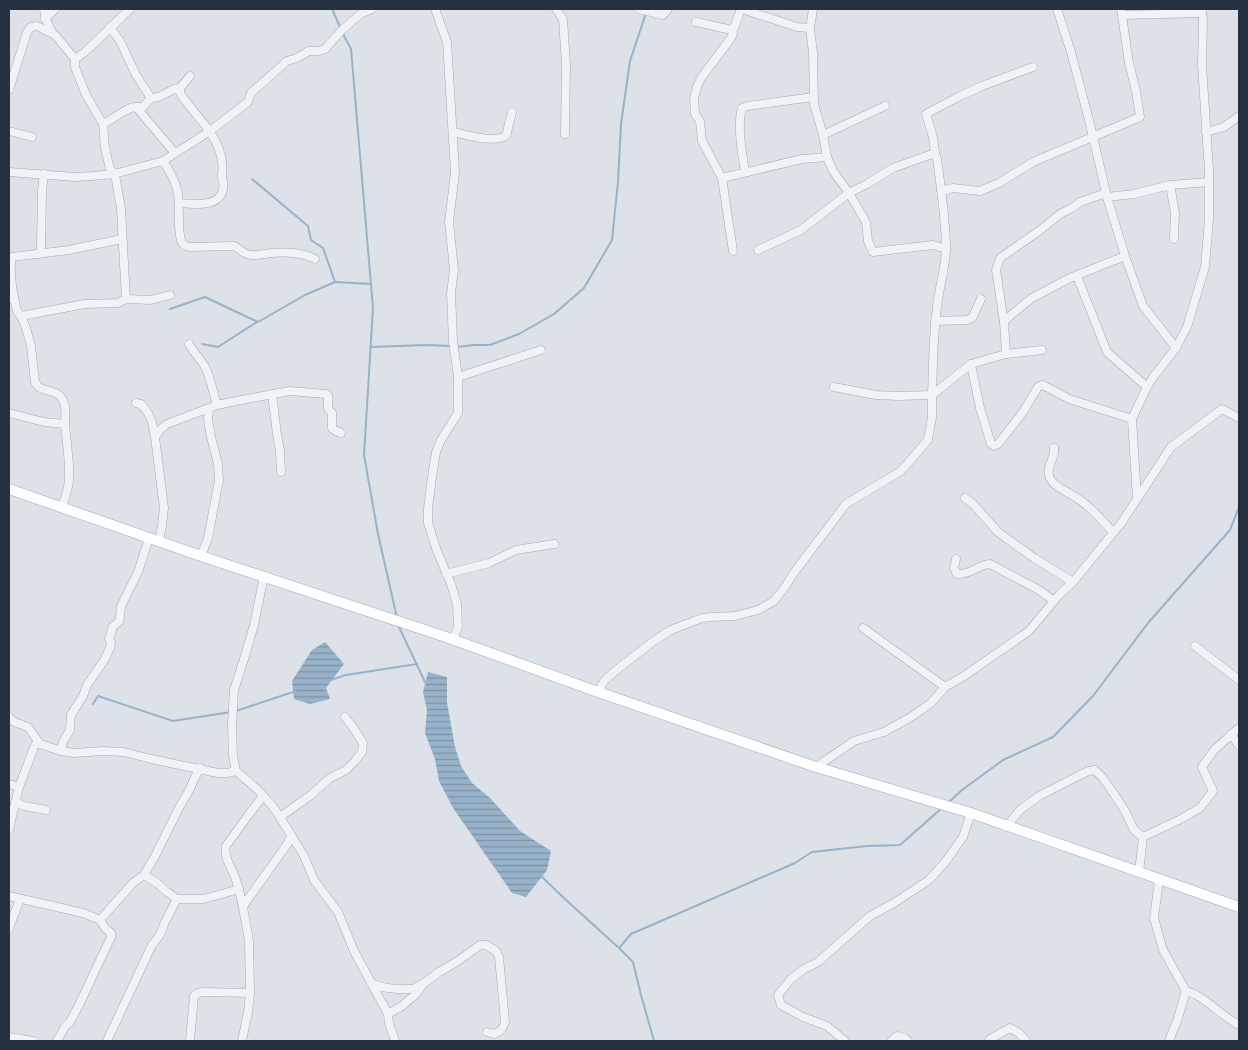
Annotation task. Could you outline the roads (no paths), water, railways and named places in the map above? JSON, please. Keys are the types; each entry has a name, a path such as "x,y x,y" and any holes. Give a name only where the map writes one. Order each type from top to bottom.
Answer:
{"main road":[{"path":"9,489 201,556 453,640 816,767 971,813 1006,827 1239,907"}],"street":[{"path":"44,9 48,27 75,59 75,66 86,95 103,124 104,148 110,170 114,174 121,209 126,300"},
{"path":"45,19 55,9"},
{"path":"75,59 85,52 130,9"},
{"path":"9,172 75,177 114,174 163,161 174,152 210,131 248,102 251,93 287,61 309,51 326,49 341,31 362,12 372,9"},
{"path":"435,9 447,42 455,172 449,222 454,270 450,293 453,341 458,377 458,414 441,440 436,452 428,508 428,524 457,604 458,627 453,640"},
{"path":"556,9 563,18 566,65 565,134"},
{"path":"639,9 663,15 668,9"},
{"path":"733,251 722,178 702,141 700,122 696,114 694,99 697,86 732,38 732,30 742,9 797,27 810,28"},
{"path":"813,9 810,28 813,53 813,96 827,157 833,171 866,222 868,241 873,252 933,245 946,249"},
{"path":"1057,9 1071,52 1107,195 1125,256 1143,306 1176,348"},
{"path":"941,191 953,188 980,191 999,183 1033,162 1140,117 1121,12 1202,11 1202,65 1209,182 1209,219 1205,267 1187,327 1176,348 1147,387 1132,419 1137,499"},
{"path":"696,22 732,30"},
{"path":"9,90 27,32 31,27 37,26 55,35"},
{"path":"110,27 120,41 136,76 151,98"},
{"path":"598,692 604,681 615,671 671,630 702,618 735,616 758,610 774,601 846,504 901,471 928,440 932,417 935,321 945,266 946,249 937,159 933,137 926,116 927,113 982,86 1034,67"},
{"path":"103,124 111,121 130,107 143,107 151,98 180,88 190,76"},
{"path":"179,203 208,204 222,194 224,187 223,163 214,138 183,98 180,88"},
{"path":"745,172 740,132 742,108 813,96"},
{"path":"823,135 885,106"},
{"path":"136,107 174,152"},
{"path":"452,132 482,138 502,138 506,136 512,112"},
{"path":"1206,132 1224,127 1239,116"},
{"path":"9,131 32,137"},
{"path":"758,250 801,230 848,193 893,168 935,153"},
{"path":"722,178 802,159 827,157"},
{"path":"163,161 171,172 178,191 179,226 184,245 190,247 234,246 252,256 294,253 315,259"},
{"path":"39,254 41,248 44,174"},
{"path":"1006,354 1004,322 996,270 1000,258 1060,214 1080,202 1107,195 1134,194 1170,185 1209,182"},
{"path":"1170,185 1175,214 1174,239"},
{"path":"62,508 70,477 65,408 63,400 59,395 42,389 35,382 31,346 21,316 12,299 10,260 14,256 69,250 122,239"},
{"path":"1004,322 1032,298 1077,276 1125,256"},
{"path":"1077,276 1107,352 1147,387"},
{"path":"21,316 85,304 118,303 126,300 151,300 170,295"},
{"path":"935,321 967,320 972,318 981,299"},
{"path":"189,344 205,367 217,405"},
{"path":"458,377 541,350"},
{"path":"834,387 876,395 932,395 971,364 1006,354 1042,350"},
{"path":"971,364 980,408 991,444 994,446 998,444 1023,412 1038,387 1043,385 1069,399 1132,419"},
{"path":"155,437 166,424 217,405 290,391 328,395 328,409 332,413 332,428 341,433"},
{"path":"272,394 281,472"},
{"path":"61,751 63,742 70,730 71,715 110,648 109,639 113,626 119,622 121,606 162,526 164,508 152,422 141,404 136,403"},
{"path":"201,556 208,538 219,480 218,464 208,419 209,409"},
{"path":"816,767 854,741 884,732 911,716 931,703 945,687 1029,631 1073,582 1122,522 1171,447 1222,409 1239,418"},
{"path":"9,412 44,422 65,424"},
{"path":"1054,448 1055,453 1049,466 1048,474 1052,480 1060,488 1082,501 1113,532"},
{"path":"965,498 974,504 998,532 1034,558 1073,582"},
{"path":"446,574 489,563 516,550 554,544"},
{"path":"956,560 954,568 957,574 963,575 984,564 990,564 1040,590 1054,601"},
{"path":"264,576 254,625 234,690 232,725 233,756 236,771 257,789 274,808 304,856 314,880 338,912 354,951 388,1014 395,1041"},
{"path":"862,628 945,687"},
{"path":"1195,646 1239,680"},
{"path":"9,717 14,722 28,727 40,744 61,751 74,754 103,751 124,752 218,773 236,771"},
{"path":"280,818 330,778 346,770 362,752 363,743 345,717"},
{"path":"1142,837 1200,808 1213,791 1202,767 1215,749 1239,728"},
{"path":"1231,734 1239,746"},
{"path":"9,828 19,787 35,745 40,744"},
{"path":"100,920 133,883 144,875 200,768"},
{"path":"1006,827 1020,810 1039,796 1088,771 1095,770 1125,810 1134,830 1142,837"},
{"path":"9,784 19,787"},
{"path":"242,1041 250,993 249,941 239,889 225,851 226,846 263,796"},
{"path":"15,802 24,806 46,810"},
{"path":"845,1041 827,1026 803,1017 781,1005 778,994 791,979 804,969 818,962 870,916 929,880 946,861 963,837 971,813"},
{"path":"244,908 248,899 288,843 291,835"},
{"path":"1139,872 1142,837"},
{"path":"144,875 177,899 204,899 239,889"},
{"path":"1159,880 1154,918 1163,950 1186,991 1194,993 1239,1025"},
{"path":"9,896 83,912 100,920 105,928 110,931 111,937 80,1003 57,1041"},
{"path":"9,928 20,898"},
{"path":"107,1041 152,945 160,935 177,899"},
{"path":"371,983 376,986 403,989 414,988 423,984 480,945 490,946 499,957 506,1022 499,1032 494,1034 487,1032"},
{"path":"388,1014 408,1001 423,984"},
{"path":"1168,1041 1186,991"},
{"path":"190,1041 194,996 203,992 250,993"},
{"path":"989,1041 1010,1028 1019,1033 1026,1041"},
{"path":"891,1041 897,1036 908,1041"},
{"path":"9,1037 33,1041"}],"water":[{"path":"325,642 344,664 326,688 330,699 310,704 294,699 292,681 312,650"},
{"path":"428,672 447,677 447,702 455,747 461,766 472,783 490,798 520,831 551,851 547,870 526,897 512,893 453,808 439,781 435,759 425,733 427,710 423,692"}],"waterway":[{"path":"333,9 340,27"},
{"path":"457,347 490,345 519,334 554,314 584,288 612,240 621,124 630,61 646,13"},
{"path":"343,34 351,49 373,308 364,455 378,534 397,618"},
{"path":"252,179 308,226 311,240 323,248 335,282"},
{"path":"170,309 205,297 258,322 305,295 335,282 371,284"},
{"path":"202,344 218,347 257,322"},
{"path":"370,347 452,346"},
{"path":"949,802 1003,760 1053,737 1093,696 1148,623 1230,530 1239,507"},
{"path":"398,625 426,684"},
{"path":"331,680 346,675 417,664"},
{"path":"236,711 296,691"},
{"path":"93,704 98,696 173,721 231,712"},
{"path":"620,947 631,934 795,863 812,852 867,846 900,845 942,808"},
{"path":"541,876 633,962 654,1041"}]}
